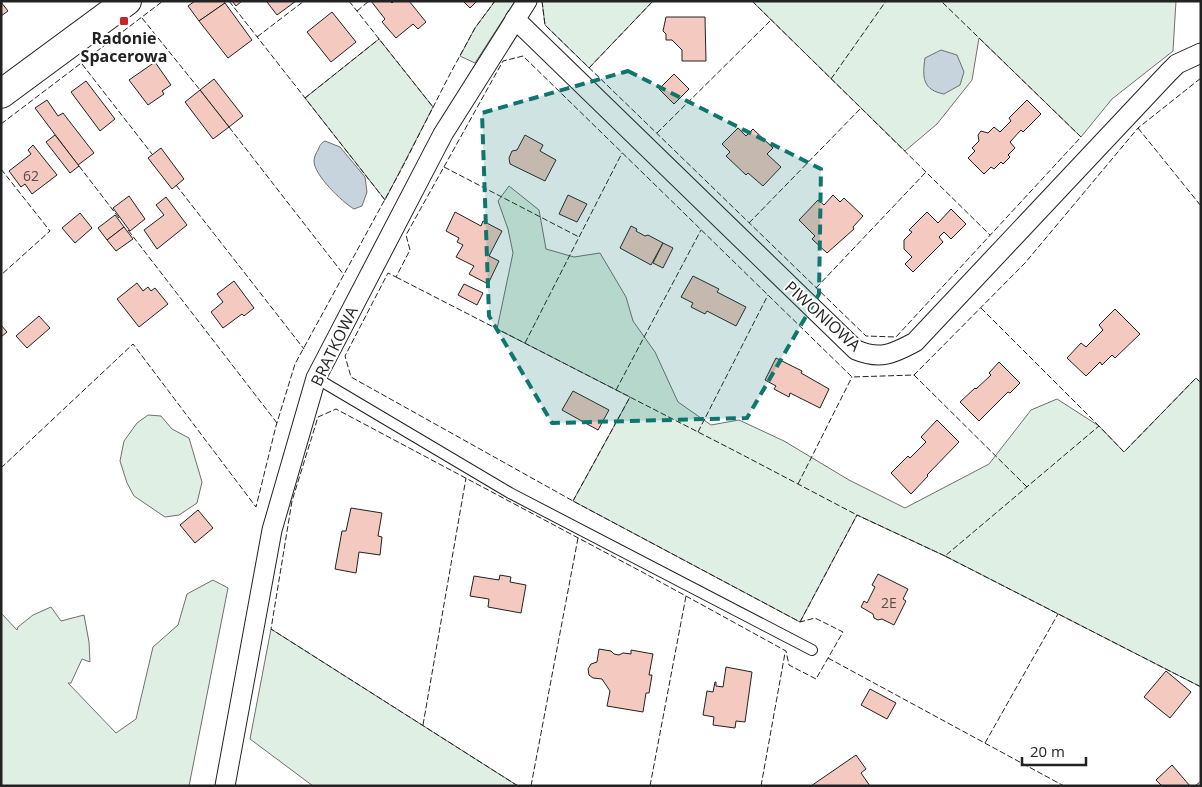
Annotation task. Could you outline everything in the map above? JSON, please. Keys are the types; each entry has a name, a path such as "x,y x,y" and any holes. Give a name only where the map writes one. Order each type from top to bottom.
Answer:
{"street":[{"path":"2,92 128,1"},
{"name":"BRATKOWA","path":"225,786 272,530 316,378 443,134 527,1"},
{"name":"PIWONIOWA","path":"515,19 856,350 867,354 885,356 915,342 1168,72 1177,64 1201,53"}],"lane":[{"path":"316,378 510,493 812,650"}],"highlighted area":[{"path":"628,71 821,169 819,294 747,418 552,423 489,316 482,113"}],"green space":[{"path":"495,1 515,1 475,63 460,56 475,28"},
{"path":"542,1 653,1 589,68 545,25"},
{"path":"752,1 1176,1 1173,51 1112,99 1081,137 979,38 972,80 937,124 905,151"},
{"path":"379,39 433,107 385,200 305,98"},
{"path":"509,186 539,210 546,249 574,257 600,253 626,297 633,321 655,352 678,402 711,425 739,420 784,441 849,480 905,508 989,464 1031,410 1057,399 1099,426 1124,452 1196,378 1201,383 1201,687 945,556 857,515 800,622 573,501 630,397 497,329 513,253 508,229 498,201"},
{"path":"148,415 161,416 172,429 189,438 202,482 197,503 179,515 165,517 134,496 127,483 120,461 124,441 137,423"},
{"path":"213,580 228,588 189,786 1,786 1,613 17,630 18,627 33,615 51,607 61,621 84,615 89,642 90,662 82,659 71,683 68,683 116,733 136,719 153,647 178,625 187,594"},
{"path":"271,629 518,786 313,786 250,739"}],"shaded area":[{"path":"941,50 957,55 964,72 960,85 944,94 932,90 924,77 925,58"},
{"path":"325,141 340,147 365,177 367,192 362,206 354,209 349,206 329,188 315,167 314,158 320,145"}],"building":[{"path":"195,1 224,1 225,3 199,21 188,6"},
{"path":"232,1 242,1 236,6"},
{"path":"268,1 296,1 277,15"},
{"path":"371,1 390,1 392,3 394,1 409,1 426,22 418,29 413,24 396,38 382,22 385,19"},
{"path":"463,1 477,1 470,8"},
{"path":"1,2 8,11 1,16"},
{"path":"225,3 252,40 228,58 199,21"},
{"path":"332,12 356,42 331,62 307,32"},
{"path":"666,17 705,17 706,61 682,61 682,50 672,40 666,40 666,34 663,31"},
{"path":"155,62 171,85 162,91 164,94 148,105 129,80"},
{"path":"674,74 689,89 674,104 659,89"},
{"path":"214,79 243,116 229,127 200,90"},
{"path":"86,81 115,119 100,131 71,92"},
{"path":"200,90 229,127 213,139 185,102"},
{"path":"47,100 58,116 63,113 94,153 78,165 35,108"},
{"path":"1027,100 1041,114 1023,132 1021,130 1010,142 1015,148 1008,155 1010,157 994,169 991,167 984,174 968,158 975,151 972,148 979,141 978,135 981,131 988,133 994,127 1000,132 1011,121 1009,118"},
{"path":"738,128 746,136 753,129 773,148 767,154 781,167 763,186 748,173 746,175 726,156 730,152 722,144"},
{"path":"55,135 79,166 70,173 46,142"},
{"path":"525,135 543,145 540,151 556,160 545,181 510,164 509,158 512,151 517,150"},
{"path":"33,145 57,175 32,194 25,184 21,187 9,171 31,154 28,150"},
{"path":"161,148 184,179 172,189 148,158"},
{"path":"568,195 587,204 577,222 559,214"},
{"path":"833,195 840,202 844,198 863,216 853,227 854,229 827,253 812,239 815,236 799,220 818,200 824,205"},
{"path":"129,196 145,219 130,231 113,208"},
{"path":"166,197 187,225 157,249 144,230 164,215 156,205"},
{"path":"951,209 966,224 951,239 944,232 939,237 943,242 913,272 905,264 912,257 904,249 904,240 912,232 909,230 927,212 938,223"},
{"path":"455,212 481,226 483,221 502,231 489,256 499,261 488,284 469,274 474,266 456,257 463,245 457,242 459,238 446,231"},
{"path":"80,213 92,228 75,243 62,228"},
{"path":"115,215 124,227 107,240 98,228"},
{"path":"631,226 645,236 648,235 663,243 651,265 620,248"},
{"path":"124,227 133,239 116,251 107,240"},
{"path":"663,243 673,248 663,268 653,263"},
{"path":"693,276 719,289 717,292 746,307 736,326 707,311 705,314 691,307 693,303 681,297"},
{"path":"234,281 254,308 223,328 211,312 223,302 217,294"},
{"path":"137,283 143,291 148,287 151,291 155,288 168,304 139,327 117,299"},
{"path":"464,284 483,293 477,305 458,295"},
{"path":"1115,309 1140,334 1115,358 1112,355 1102,365 1100,362 1086,376 1067,358 1081,343 1086,347 1103,330 1099,325"},
{"path":"39,316 50,328 27,348 16,336"},
{"path":"1,325 7,332 1,337"},
{"path":"776,358 802,371 801,373 829,389 820,408 790,393 789,397 774,389 776,386 765,380"},
{"path":"999,362 1020,383 1010,393 1008,392 979,421 960,402 991,375 989,373"},
{"path":"573,391 609,410 598,430 562,410"},
{"path":"937,420 959,442 911,494 891,473 926,442 921,437"},
{"path":"351,508 382,513 378,536 382,537 380,555 359,552 356,573 335,569 342,531 346,531"},
{"path":"198,510 213,528 195,543 180,525"},
{"path":"878,574 908,589 903,599 906,601 894,625 882,619 874,618 873,614 861,607 864,601 867,603 875,587 872,585"},
{"path":"500,575 511,577 510,582 526,585 521,613 488,607 489,599 470,596 474,576 499,580"},
{"path":"599,649 611,651 619,655 623,653 631,654 631,650 653,654 649,675 652,675 649,693 646,693 643,712 607,706 610,691 602,679 593,678 589,675 588,669 591,664 597,662"},
{"path":"726,667 752,672 745,722 736,721 735,728 713,725 714,717 703,715 707,691 713,692 715,682 716,686 723,687"},
{"path":"1166,671 1191,692 1170,718 1144,697"},
{"path":"870,689 896,703 887,719 861,705"},
{"path":"856,755 866,769 861,773 870,786 811,786"},
{"path":"1172,765 1190,786 1162,786 1156,780"}],"fence":[{"path":"1,124 163,1"},
{"path":"229,1 385,200"},
{"path":"257,37 304,1"},
{"path":"349,1 433,107"},
{"path":"357,11 369,1"},
{"path":"1,468 133,344 256,507 276,426 295,364 401,170 475,28 495,1"},
{"path":"542,1 545,25 866,336 896,337 1081,137 941,1"},
{"path":"589,68 653,1"},
{"path":"752,1 990,235"},
{"path":"831,79 886,1"},
{"path":"142,18 200,90"},
{"path":"657,133 771,20"},
{"path":"305,98 379,39"},
{"path":"518,786 271,629 292,501 318,417 336,409 786,651 789,665 816,679 843,632 815,618 800,622 573,501 351,377 345,356 388,273 396,277 410,250 406,235 503,61 523,56 852,377 914,375 1025,263 1138,128 1201,78"},
{"path":"82,64 152,154"},
{"path":"749,223 861,108"},
{"path":"229,127 344,275"},
{"path":"1138,128 1201,206"},
{"path":"525,343 622,153"},
{"path":"79,166 119,218"},
{"path":"444,167 579,237"},
{"path":"1,169 50,231 1,275"},
{"path":"816,288 926,172"},
{"path":"176,185 304,349"},
{"path":"128,230 277,423"},
{"path":"616,390 701,230"},
{"path":"396,277 857,515"},
{"path":"698,432 768,295"},
{"path":"981,308 1099,426"},
{"path":"914,375 1027,487"},
{"path":"798,484 852,377"},
{"path":"1201,383 1196,378 1124,452 1099,426 945,556 1201,687"},
{"path":"573,501 630,397"},
{"path":"423,725 466,478"},
{"path":"800,622 857,515 945,556"},
{"path":"531,786 578,538"},
{"path":"650,786 686,596"},
{"path":"985,743 1058,614"},
{"path":"761,786 785,653"},
{"path":"828,658 1064,786"},
{"path":"1195,786 1201,781"}],"place":[{"name":"Radonie Spacerowa","path":"124,21"}]}
